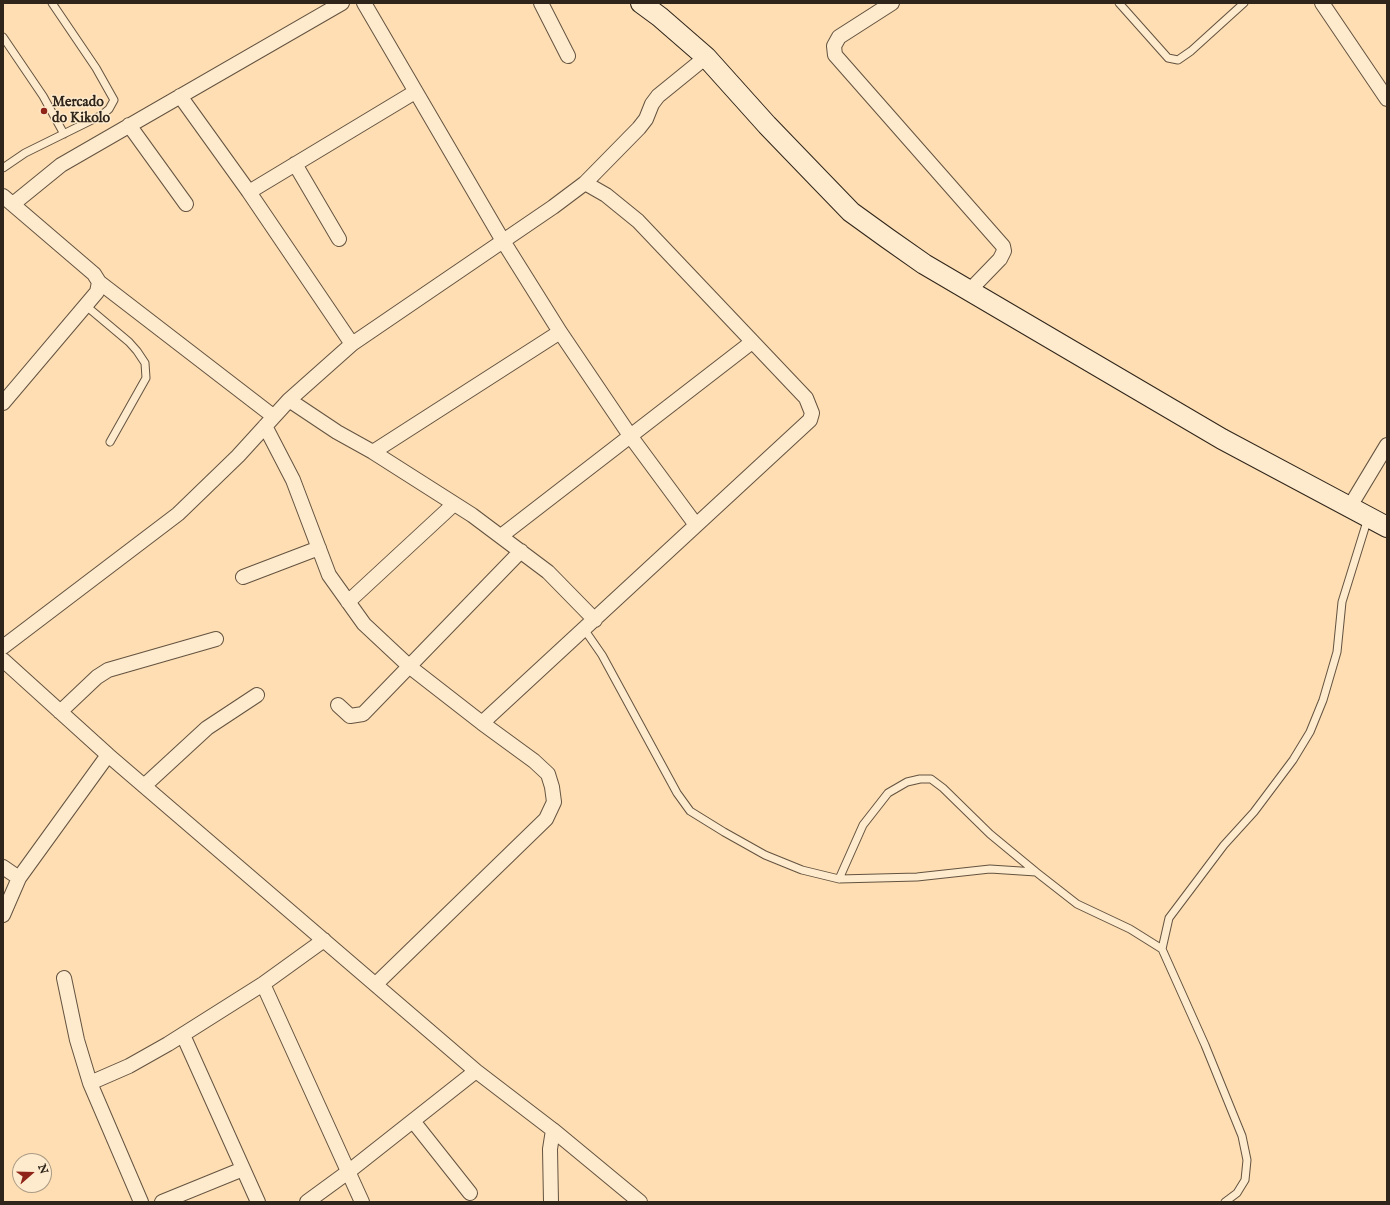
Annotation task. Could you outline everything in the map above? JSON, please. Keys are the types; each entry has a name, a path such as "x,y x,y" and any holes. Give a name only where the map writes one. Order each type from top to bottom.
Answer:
{"street":[{"path":"342,3 61,165 8,200 94,274 99,282 269,421 329,575 369,629 410,667 534,761 548,774 554,802 546,818 376,984"},
{"path":"364,3 503,241 560,332 631,436 696,525"},
{"path":"541,3 568,56"},
{"path":"641,3 660,17 706,57 772,131 851,212 924,264 1222,439 1387,527"},
{"path":"892,3 839,37 834,46 835,55 1003,246 1004,251 1000,259 970,290"},
{"path":"1322,3 1387,100"},
{"path":"3,647 178,514 238,456 289,400 352,344 553,207 585,183 639,128 646,119 652,104 658,96 706,57"},
{"path":"249,192 415,92"},
{"path":"180,96 249,192 352,344"},
{"path":"129,125 186,204"},
{"path":"295,164 339,239"},
{"path":"482,723 810,420 812,413 811,406 806,398 638,221 606,195 585,183"},
{"path":"3,403 97,292 99,282"},
{"path":"373,452 560,332"},
{"path":"501,536 752,342"},
{"path":"289,400 337,432 373,452 501,536 548,572 590,624"},
{"path":"1349,508 1387,445"},
{"path":"348,602 454,504"},
{"path":"243,577 319,548"},
{"path":"338,706 350,716 363,714 521,551"},
{"path":"60,712 97,677 108,670 216,639"},
{"path":"3,660 108,755 476,1071 553,1130 640,1202"},
{"path":"144,786 207,728 257,695"},
{"path":"3,915 19,878 108,755"},
{"path":"3,867 19,878"},
{"path":"90,1083 129,1066 182,1035 263,984 324,940"},
{"path":"64,978 77,1040 90,1083 141,1202"},
{"path":"263,984 362,1202"},
{"path":"182,1035 258,1202"},
{"path":"307,1202 348,1172 476,1071"},
{"path":"412,1121 470,1193"},
{"path":"551,1202 550,1149 553,1130"},
{"path":"162,1202 243,1169"}],"lane":[{"path":"3,168 25,153 102,115 109,109 114,100 96,68 52,3"},
{"path":"1119,3 1168,58 1178,60 1191,51 1244,3"},
{"path":"3,37 44,96 64,134"},
{"path":"85,306 129,342 137,351 144,363 146,378 110,442"},
{"path":"1162,949 1169,918 1224,845 1254,812 1293,760 1310,732 1323,700 1337,652 1342,602 1368,518"},
{"path":"590,624 602,655 677,793 690,811 765,855 802,870 839,879 917,877 990,868 1036,872"},
{"path":"839,879 863,825 888,793 907,782 920,779 931,779 943,788 990,834 1078,904 1130,929 1162,949 1205,1045 1242,1136 1247,1160 1244,1180 1237,1193 1225,1202"}],"place":[{"name":"Mercado do Kikolo","path":"44,111"}]}
